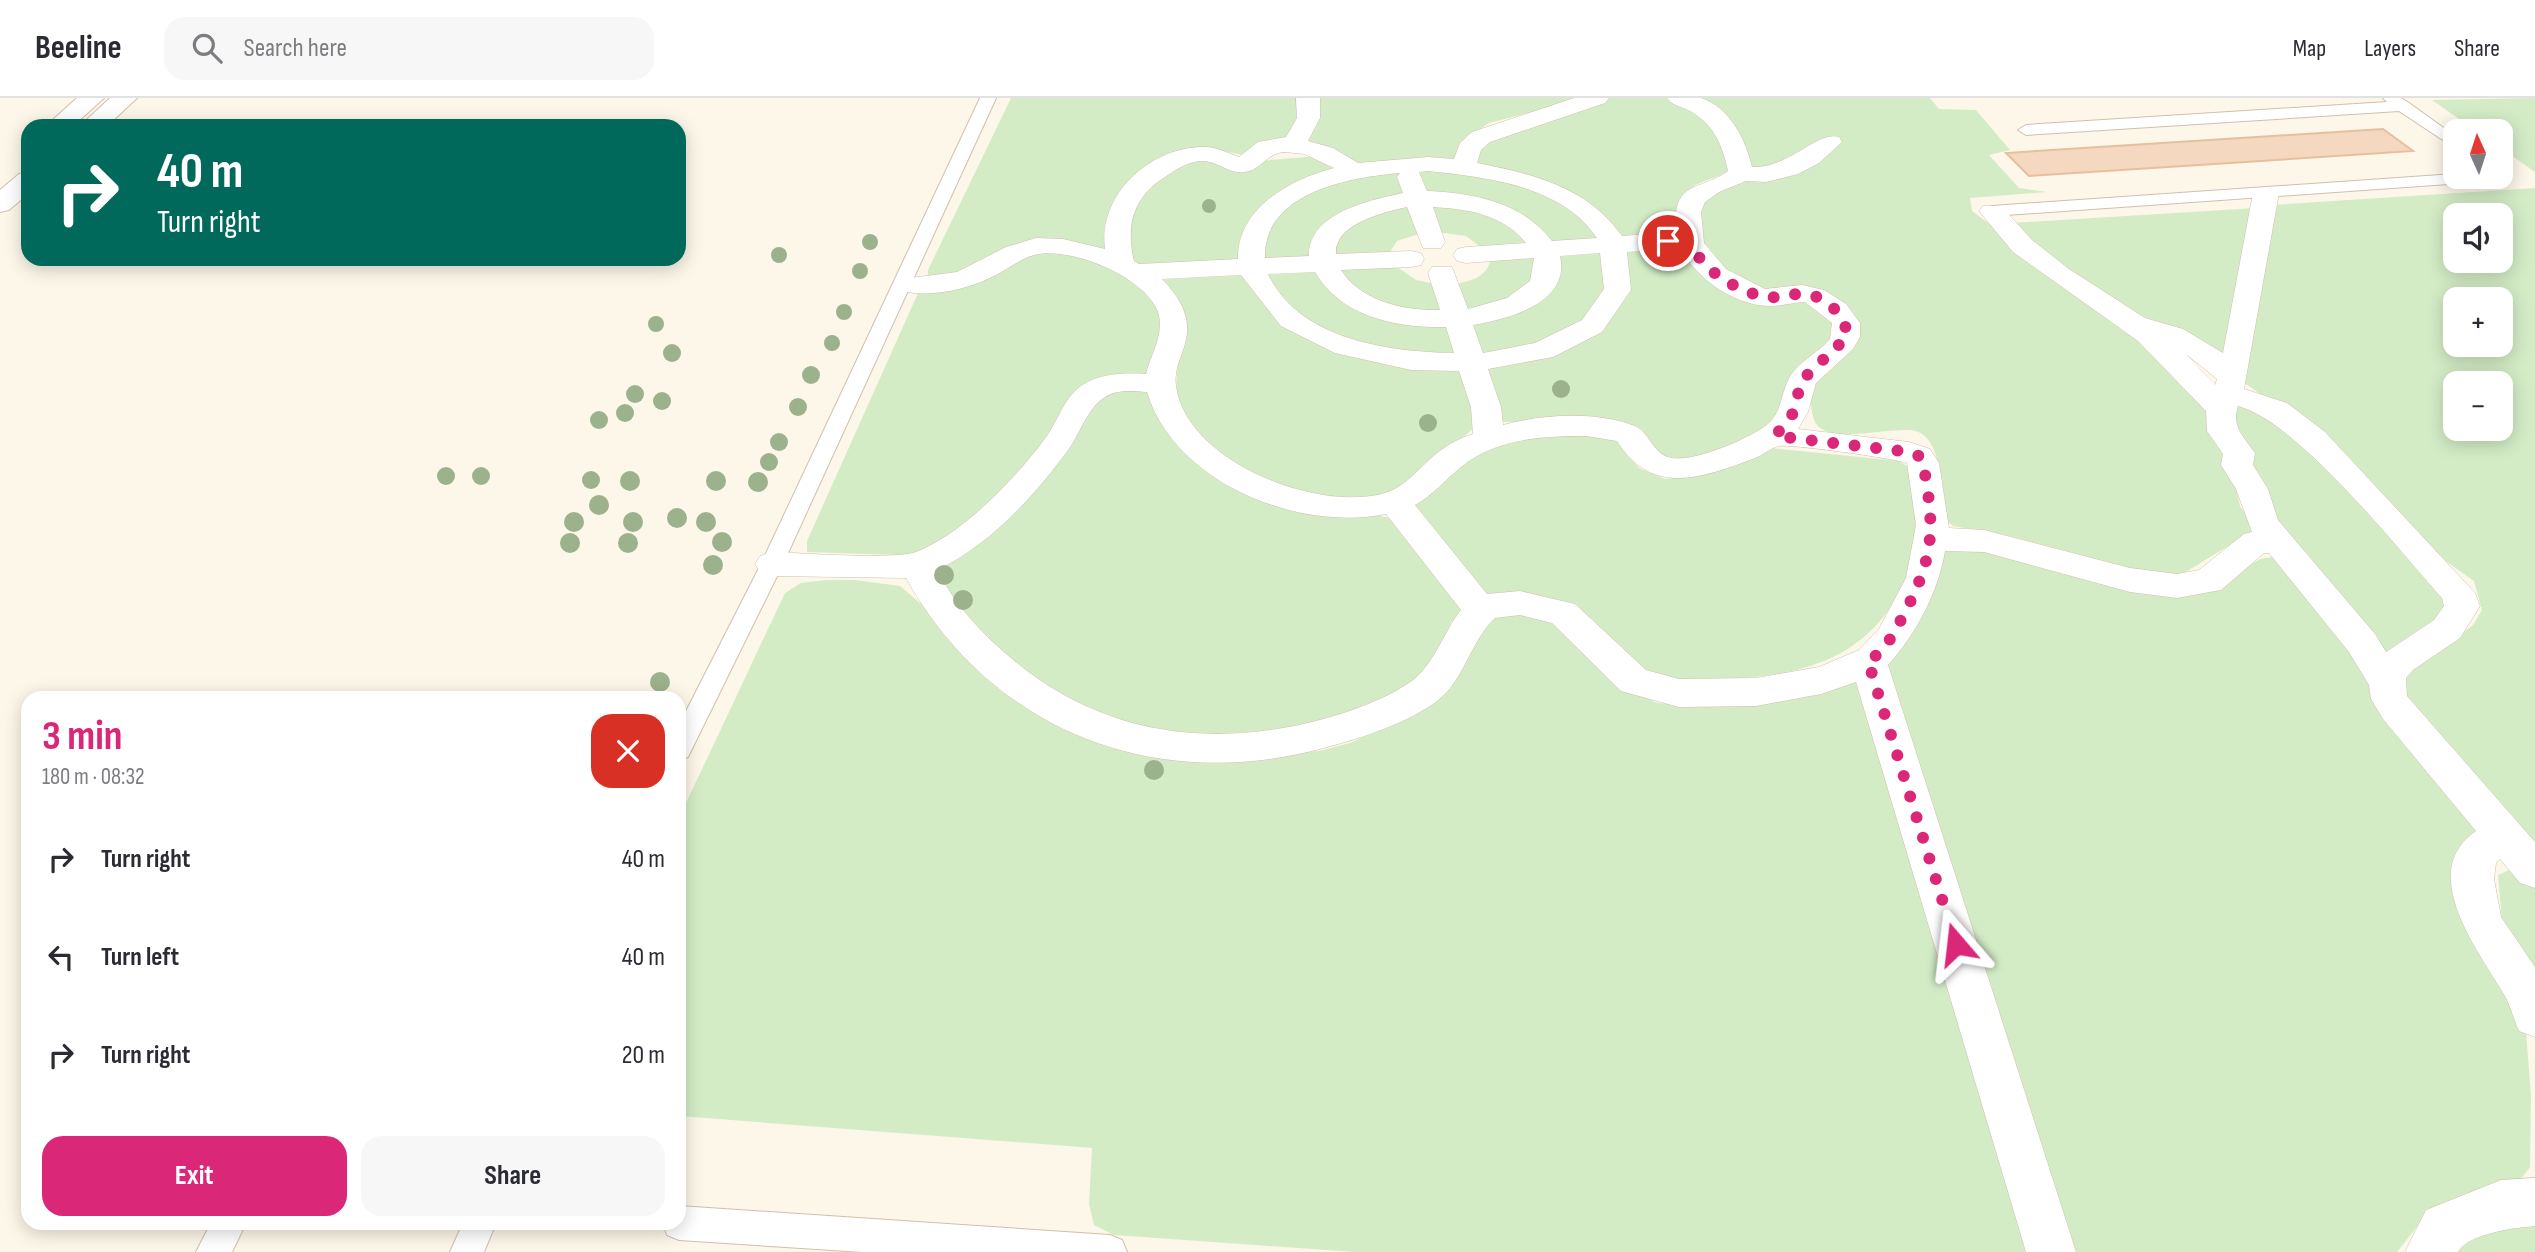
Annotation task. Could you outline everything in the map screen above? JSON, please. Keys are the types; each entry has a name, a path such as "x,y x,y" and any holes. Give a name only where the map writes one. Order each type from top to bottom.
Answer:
{"main road":[{"path":"66,119 92,98"},
{"path":"100,119 125,98"},
{"path":"0,204 16,171"}],"street":[{"path":"1291,146 1307,121 1310,105 1308,98"},
{"path":"1464,166 1469,148 1481,136 1597,98"},
{"path":"1679,98 1712,113 1731,139 1740,173"},
{"path":"1740,173 1755,176 1787,172 1830,142"},
{"path":"1129,269 1117,237 1120,210 1149,178 1175,163 1197,155 1214,155 1240,165 1249,162 1265,147 1291,146 1329,157 1353,171"},
{"path":"1405,165 1417,198 1423,270 1442,273 1460,269 1467,260 1466,255"},
{"path":"1405,165 1464,166 1511,176 1563,196 1588,213 1610,237 1621,263 1619,290 1603,316 1572,338 1531,355 1473,365 1426,364 1373,356 1326,340 1288,319 1263,293 1251,266 1251,245 1260,225 1276,206 1298,191 1353,171 1405,165"},
{"path":"1740,173 1734,179 1699,192 1689,213 1690,239 1700,259 1733,284 1767,297 1811,295 1838,311 1846,324 1847,337 1802,380 1792,415 1775,436"},
{"path":"2266,193 2222,431 2239,453 2237,465 2252,489 2263,523 2362,643 2387,683 2392,703 2535,871"},
{"path":"1417,198 1452,200 1494,210 1513,218 1534,233 1545,250 1547,274 1533,294 1507,309 1457,319 1430,320 1390,313 1357,300 1334,281 1324,262 1325,241 1338,225 1359,211 1387,202 1417,198"},
{"path":"1992,211 2022,244 2057,274 2132,322 2185,340 2211,356 2227,393"},
{"path":"1129,269 1324,262 1421,251 1449,244 1466,255 1690,239"},
{"path":"912,285 954,281 990,267 1011,253 1042,247 1077,250 1129,269 1169,302 1174,317 1174,334 1162,362 1160,384 1165,402 1187,435 1212,462 1234,479 1257,490 1310,502 1363,505 1394,502 1433,479 1451,459 1489,439 1555,426 1619,430 1628,433 1647,461 1668,470 1683,469 1775,436 1909,452 1919,456 1933,525 1923,578 1892,637 1868,661 1821,680 1756,692 1679,693 1634,681 1563,612 1520,604 1495,605 1481,611 1468,624 1424,691 1354,725 1323,736 1287,744 1241,748 1164,744 1085,723 1032,696 977,648 953,622 930,594 917,565"},
{"path":"1442,273 1486,407 1489,439"},
{"path":"772,564 917,565 947,549 990,517 1057,445 1079,404 1097,388 1119,384 1160,384"},
{"path":"2227,393 2276,410 2314,439 2458,593 2462,606 2447,629 2412,651 2388,675 2387,683"},
{"path":"1394,502 1481,611"},
{"path":"1931,539 1984,541 2130,580 2176,586 2209,581 2256,542 2278,542"},
{"path":"1868,661 2051,1252"},
{"path":"2505,836 2485,844 2478,851 2473,901 2482,927 2520,979 2530,998 2535,1017"},
{"path":"2430,1252 2444,1228 2501,1205 2535,1202"}],"lane":[{"path":"686,737 772,564 988,98"},
{"path":"2026,130 2397,102 2443,135"},
{"path":"1992,211 2443,180"},
{"path":"686,1223 1110,1252"},
{"path":"214,1252 226,1230"},
{"path":"467,1252 477,1230"}],"green space":[{"path":"1011,98 1301,98 1301,115 1288,139 1246,156 1224,151 1205,152 1115,202 1107,218 1112,251 1074,244 960,274 928,277 928,270"},
{"path":"1315,98 1587,98 1489,123 1469,137 1458,163 1360,166 1308,143 1304,138"},
{"path":"1607,98 1672,98 1704,111 1735,168 1700,183 1688,192 1677,232 1625,239 1605,220 1477,165 1476,147"},
{"path":"1688,98 1930,98 1939,109 1976,110 2010,150 1989,155 2019,188 2047,192 1970,198 1972,211 2104,308 2207,405 2227,449 2240,506 2256,529 2184,573 2165,577 2005,535 1953,526 1941,517 1938,464 1934,450 1919,432 1907,430 1839,434 1819,427 1813,418 1808,389 1848,345 1835,306 1778,294 1733,279 1697,246 1701,198 1758,173"},
{"path":"2535,98 2535,172 2513,156 2513,119 2459,119 2432,100"},
{"path":"1319,156 1344,170 1292,190 1243,260 1137,266 1123,250 1135,196 1185,161 1259,161"},
{"path":"1401,167 1411,196 1379,201 1316,258 1258,261 1276,215 1315,188"},
{"path":"1413,168 1454,170 1495,178 1535,191 1571,209 1604,239 1549,248 1534,230 1421,195"},
{"path":"2535,188 2535,862 2398,691 2417,661 2448,644 2473,625 2482,610 2474,581 2424,546 2263,396 2243,382 2272,205"},
{"path":"1424,201 1483,210 1540,247 1485,250 1466,236 1436,232"},
{"path":"1406,203 1425,232 1397,241 1390,252 1330,259 1347,225"},
{"path":"2256,208 2222,359 2191,335 2137,315 2103,296 2056,262 2011,223"},
{"path":"1613,248 1604,305 1566,337 1481,359 1468,324 1510,316 1553,251"},
{"path":"1680,248 1711,277 1801,298 1835,316 1838,335 1763,436 1678,463 1654,451 1642,430 1622,421 1501,422 1484,368 1564,348 1630,278 1627,252 1630,249"},
{"path":"1051,251 1117,271 1146,291 1156,305 1162,327 1152,375 1116,378 1065,420 981,512 923,552 897,555 807,552 807,541 919,291 1008,259"},
{"path":"1543,252 1534,289 1465,316 1456,284 1472,280 1485,272 1490,262 1488,256"},
{"path":"1393,264 1416,280 1440,285 1449,317 1432,316 1371,299 1333,269"},
{"path":"1317,266 1327,284 1452,324 1463,363 1450,363 1321,334 1260,275"},
{"path":"1246,269 1308,337 1465,370 1469,376 1473,429 1454,445 1416,487 1355,501 1261,484 1197,433 1185,417 1176,391 1178,359 1147,274"},
{"path":"1146,390 1231,480 1393,519 1467,612 1451,622 1451,633 1426,676 1315,734 1201,738 1093,719 1003,665 929,566 1104,391"},
{"path":"2236,405 2291,426 2447,601 2441,616 2390,659 2272,526 2228,410"},
{"path":"1611,435 1639,468 1665,479 1691,476 1770,448 1899,461 1910,468 1921,519 1919,552 1913,567 1898,595 1876,625 1850,647 1821,662 1789,672 1755,677 1650,680 1588,623 1482,594 1411,507 1448,469 1510,436"},
{"path":"1938,545 2221,583 2260,559 2273,557 2483,819 2468,848 2524,1007 2531,1096 2530,1167 2521,1179 2427,1214 2397,1252 2062,1252 1880,673"},
{"path":"855,580 900,586 927,609 984,673 1220,758 1319,751 1350,743 1422,710 1451,688 1461,657 1484,621 1514,611 1560,620 1634,692 1657,703 1708,706 1861,669 2041,1252 1355,1252 1114,1235 1094,1225 1089,1204 1092,1148 686,1117 686,803 785,593 801,583"},
{"path":"2512,869 2535,888 2535,980 2502,922 2498,875"},
{"path":"2535,1223 2535,1252 2448,1252 2466,1237"}],"building":[{"path":"2383,129 2413,151 2029,176 2006,153"}],"route":[{"path":"1668,241 1690,239 1700,259 1733,284 1767,297 1811,295 1838,311 1843,319 1847,337 1834,351 1814,365 1802,380 1796,391 1792,415 1775,436 1909,452 1919,456 1923,463 1933,525 1923,578 1892,637 1868,661 1956,944"}]}
